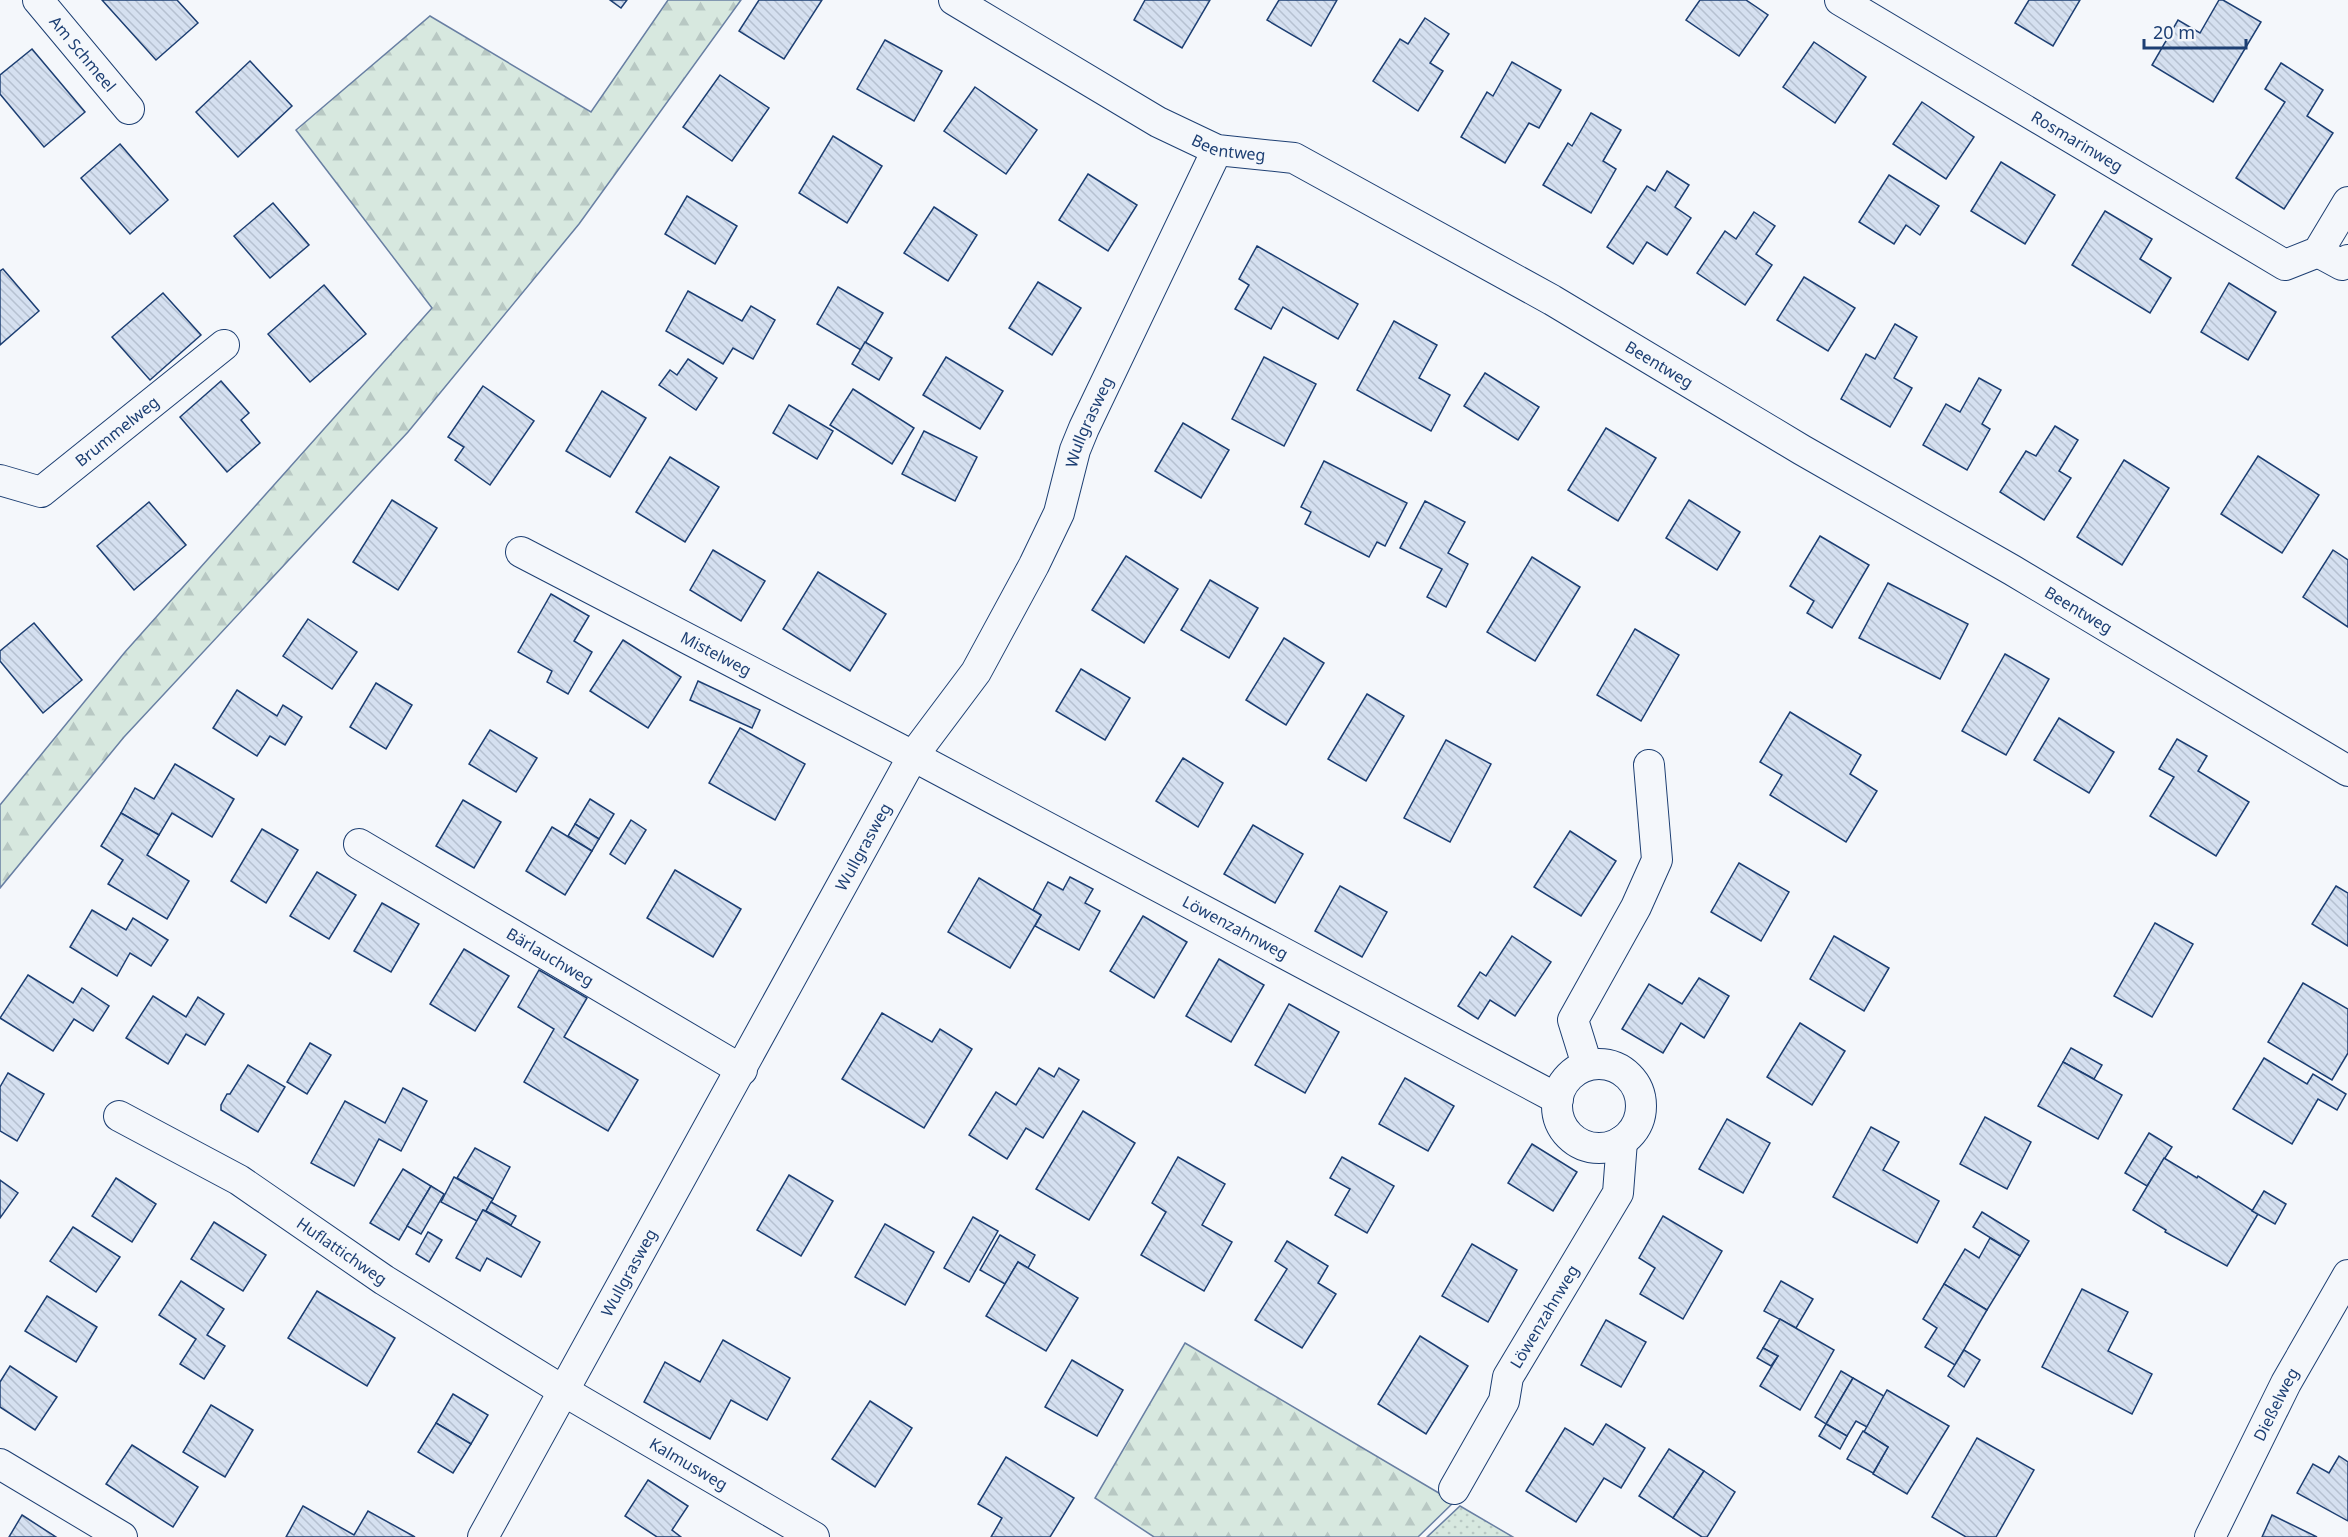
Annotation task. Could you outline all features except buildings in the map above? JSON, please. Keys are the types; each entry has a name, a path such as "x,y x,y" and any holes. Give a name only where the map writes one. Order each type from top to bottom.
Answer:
{"street":[{"name":"Am Schmeel","path":"38,0 129,109"},
{"name":"Beentweg","path":"954,0 1158,122 1217,150 1294,158 1552,300 1802,450 2012,570 2348,771"},
{"name":"Rosmarinweg","path":"1840,0 2284,265 2318,252"},
{"name":"Wullgrasweg","path":"483,1537 913,756 976,672 1039,555 1059,513 1075,450 1084,428 1217,150"},
{"path":"2348,202 2318,252 2342,265 2348,260"},
{"name":"Brummelweg","path":"0,480 41,492 224,345"},
{"name":"Mistelweg","path":"521,552 913,756"},
{"name":"Löwenzahnweg","path":"913,756 1557,1099"},
{"path":"1587,1065 1573,1020 1636,907 1657,860 1649,765"},
{"name":"Bärlauchweg","path":"359,844 742,1070"},
{"path":"1600,1063 1614,1066 1634,1082 1640,1094 1639,1120 1632,1132 1622,1141 1609,1146 1596,1148 1582,1144 1562,1126 1558,1113 1557,1099 1568,1078 1587,1065 1600,1063"},
{"name":"Huflattichweg","path":"119,1116 239,1180 384,1280 562,1390"},
{"name":"Löwenzahnweg","path":"1454,1489 1504,1401 1508,1377 1618,1193 1622,1141"},
{"name":"Dießelweg","path":"2210,1537 2286,1383 2348,1275"},
{"name":"Kalmusweg","path":"562,1390 814,1537"},
{"path":"0,1464 122,1537"}],"green space":[{"path":"668,0 741,0 579,224 408,432 124,737 0,888 0,805 125,652 432,308 296,130 430,16 591,112"},
{"path":"1185,1343 1454,1502 1418,1537 1154,1537 1095,1498"},
{"path":"1460,1506 1513,1537 1427,1537"}]}
